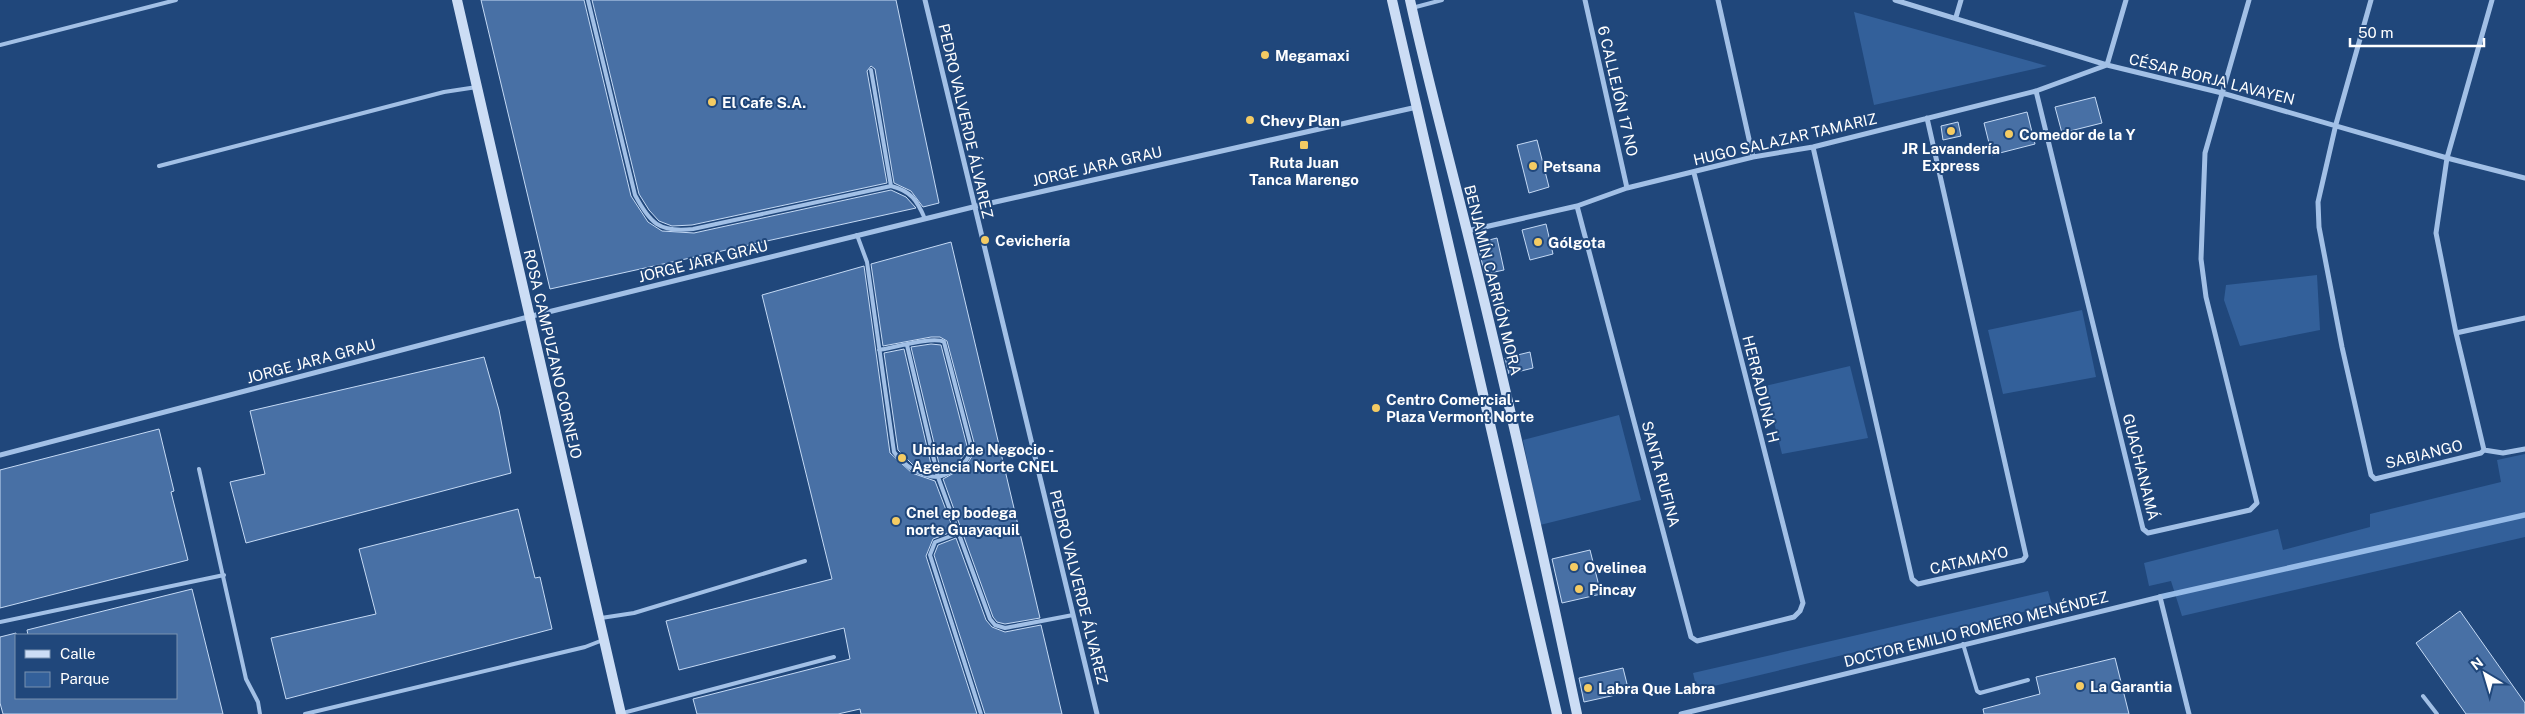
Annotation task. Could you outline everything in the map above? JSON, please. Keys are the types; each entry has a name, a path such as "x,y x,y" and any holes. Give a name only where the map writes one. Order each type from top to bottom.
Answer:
{"main road":[{"name":"ROSA CAMPUZANO CORNEJO","path":"457,0 620,714"},
{"path":"1392,0 1557,714"},
{"name":"BENJAMÍN CARRIÓN MORA","path":"1411,4 1433,103 1467,231 1550,588 1577,714"}],"street":[{"name":"PEDRO VALVERDE ÁLVAREZ","path":"924,0 1097,714"},
{"name":"6 CALLEJÓN 17 NO","path":"1585,0 1628,188"},
{"path":"1718,0 1753,157"},
{"name":"CÉSAR BORJA LAVAYEN","path":"1895,0 1956,17 2107,65 2222,92 2447,158 2525,178"},
{"path":"1956,17 1961,0"},
{"path":"2107,65 2126,0"},
{"path":"2222,92 2249,0"},
{"path":"2336,124 2371,0"},
{"name":"SABIANGO","path":"2336,124 2318,202 2319,227 2342,347 2371,475 2375,479 2481,453 2484,450 2456,333 2436,233 2447,158 2492,0"},
{"name":"HUGO SALAZAR TAMARIZ","path":"1467,231 1577,206 1628,188 1753,157 1813,147 2036,91 2107,65"},
{"name":"GUACHANAMÁ","path":"2036,91 2143,529 2148,533 2250,510 2256,503 2206,297 2201,259 2204,153 2222,92"},
{"name":"JORGE JARA GRAU","path":"0,455 528,317 973,207 1417,107"},
{"name":"CATAMAYO","path":"1813,147 1912,580 1918,584 2023,560 2026,556 1927,118"},
{"name":"HERRADUNA H","path":"1694,173 1803,603 1800,612"},
{"name":"SANTA RUFINA","path":"1577,206 1691,637 1697,641 1794,617 1800,612"},
{"path":"2456,333 2525,318"},
{"path":"2484,450 2503,453 2525,449"},
{"name":"DOCTOR EMILIO ROMERO MENÉNDEZ","path":"1681,714 2160,598 2189,714"}],"lane":[{"path":"0,45 176,0"},
{"path":"588,0 635,195 646,217 660,226 676,231 693,229 890,186 905,189 917,199 925,219"},
{"path":"1411,4 1442,0"},
{"path":"871,70 890,186"},
{"path":"159,166 444,92 477,87"},
{"path":"857,236 867,262 879,350 894,452 906,465 927,477 938,477 957,470 966,461 972,450 944,342 932,340 879,350"},
{"path":"907,345 938,477 990,619 995,625 1005,628 1073,615"},
{"path":"199,469 246,680 258,702 260,714"},
{"path":"959,533 935,542 930,555 981,714"},
{"path":"598,618 634,613 805,561"},
{"path":"0,622 224,575"},
{"path":"305,714 585,648 603,640"},
{"path":"1964,644 1977,691 1980,693 2028,680"},
{"path":"620,714 834,657"},
{"path":"2423,696 2437,714"}],"green space":[{"path":"1854,12 2047,66 1874,105"},
{"path":"2317,275 2320,330 2240,346 2224,300 2226,285"},
{"path":"2082,310 2096,377 2003,394 1988,330"},
{"path":"1850,366 1868,438 1782,454 1765,386"},
{"path":"1619,415 1641,500 1540,525 1523,440"},
{"path":"2525,454 2525,537 2182,616 2171,581 2149,586 2144,563 2278,529 2283,550 2370,527 2370,514 2501,482 2497,460"},
{"path":"2048,591 2052,605 1697,690 1693,673"}],"building":[{"path":"481,0 584,0 631,196 648,222 662,231 694,233 891,190 906,197 916,208 550,289"},
{"name":"El Cafe S.A.","path":"592,0 896,0 939,203 923,207 911,191 894,183 875,69 871,66 867,71 887,183 692,225 672,226 659,221 639,194"},
{"path":"2095,97 2102,123 2062,133 2055,107"},
{"name":"Comedor de la Y","path":"2027,112 2035,144 1992,155 1984,123"},
{"name":"JR Lavandería Express","path":"1958,122 1961,136 1943,140 1941,126"},
{"name":"Petsana","path":"1537,140 1549,187 1529,193 1517,145"},
{"name":"Gólgota","path":"1546,224 1553,254 1530,260 1522,230"},
{"path":"1497,238 1504,270 1485,274 1477,243"},
{"path":"951,242 1040,618 1005,624 997,622 993,617 943,479 965,467 976,450 947,341 940,337 931,337 883,346 871,264"},
{"path":"864,266 890,453 912,473 935,481 954,531 933,539 926,556 977,714 861,714 860,709 838,714 697,714 693,699 850,659 844,628 679,670 666,621 832,579 762,295"},
{"path":"931,344 941,345 968,450 956,465 941,472 911,347"},
{"path":"904,349 933,473 915,467 898,450 884,353"},
{"path":"1530,352 1533,368 1509,374 1505,358"},
{"path":"484,357 499,410 511,473 246,543 230,482 265,474 250,411"},
{"path":"159,429 174,491 171,492 188,560 0,608 0,470"},
{"path":"518,509 535,578 540,577 552,629 286,699 271,638 376,614 359,549"},
{"path":"956,538 986,620 992,627 1005,632 1041,625 1062,714 985,714 934,555 938,545"},
{"path":"1590,550 1601,594 1562,603 1552,559"},
{"path":"192,589 223,714 3,714 0,703 0,637 16,633 15,699 178,699 178,634 28,634 27,630"},
{"path":"2460,611 2525,703 2525,714 2466,714 2416,643"},
{"name":"La Garantia","path":"2115,658 2129,714 1984,714 1983,709 2040,694 2036,677"},
{"path":"1623,668 1629,692 1584,702 1579,678"}],"waterway":[{"path":"2160,597 2525,515"}],"place":[{"name":"Megamaxi","path":"1265,55"},
{"name":"El Cafe S.A.","path":"712,102"},
{"name":"Chevy Plan","path":"1250,120"},
{"name":"JR Lavandería Express","path":"1951,131"},
{"name":"Comedor de la Y","path":"2009,134"},
{"name":"Ruta Juan Tanca Marengo","path":"1304,145"},
{"name":"Petsana","path":"1533,166"},
{"name":"Cevichería","path":"985,240"},
{"name":"Gólgota","path":"1538,242"},
{"name":"Centro Comercial - Plaza Vermont Norte","path":"1376,408"},
{"name":"Unidad de Negocio - Agencia Norte CNEL","path":"902,458"},
{"name":"Cnel ep bodega norte Guayaquil","path":"896,521"},
{"name":"Ovelinea","path":"1574,567"},
{"name":"Pincay","path":"1579,589"},
{"name":"La Garantia","path":"2080,686"},
{"name":"Labra Que Labra","path":"1588,688"}]}
